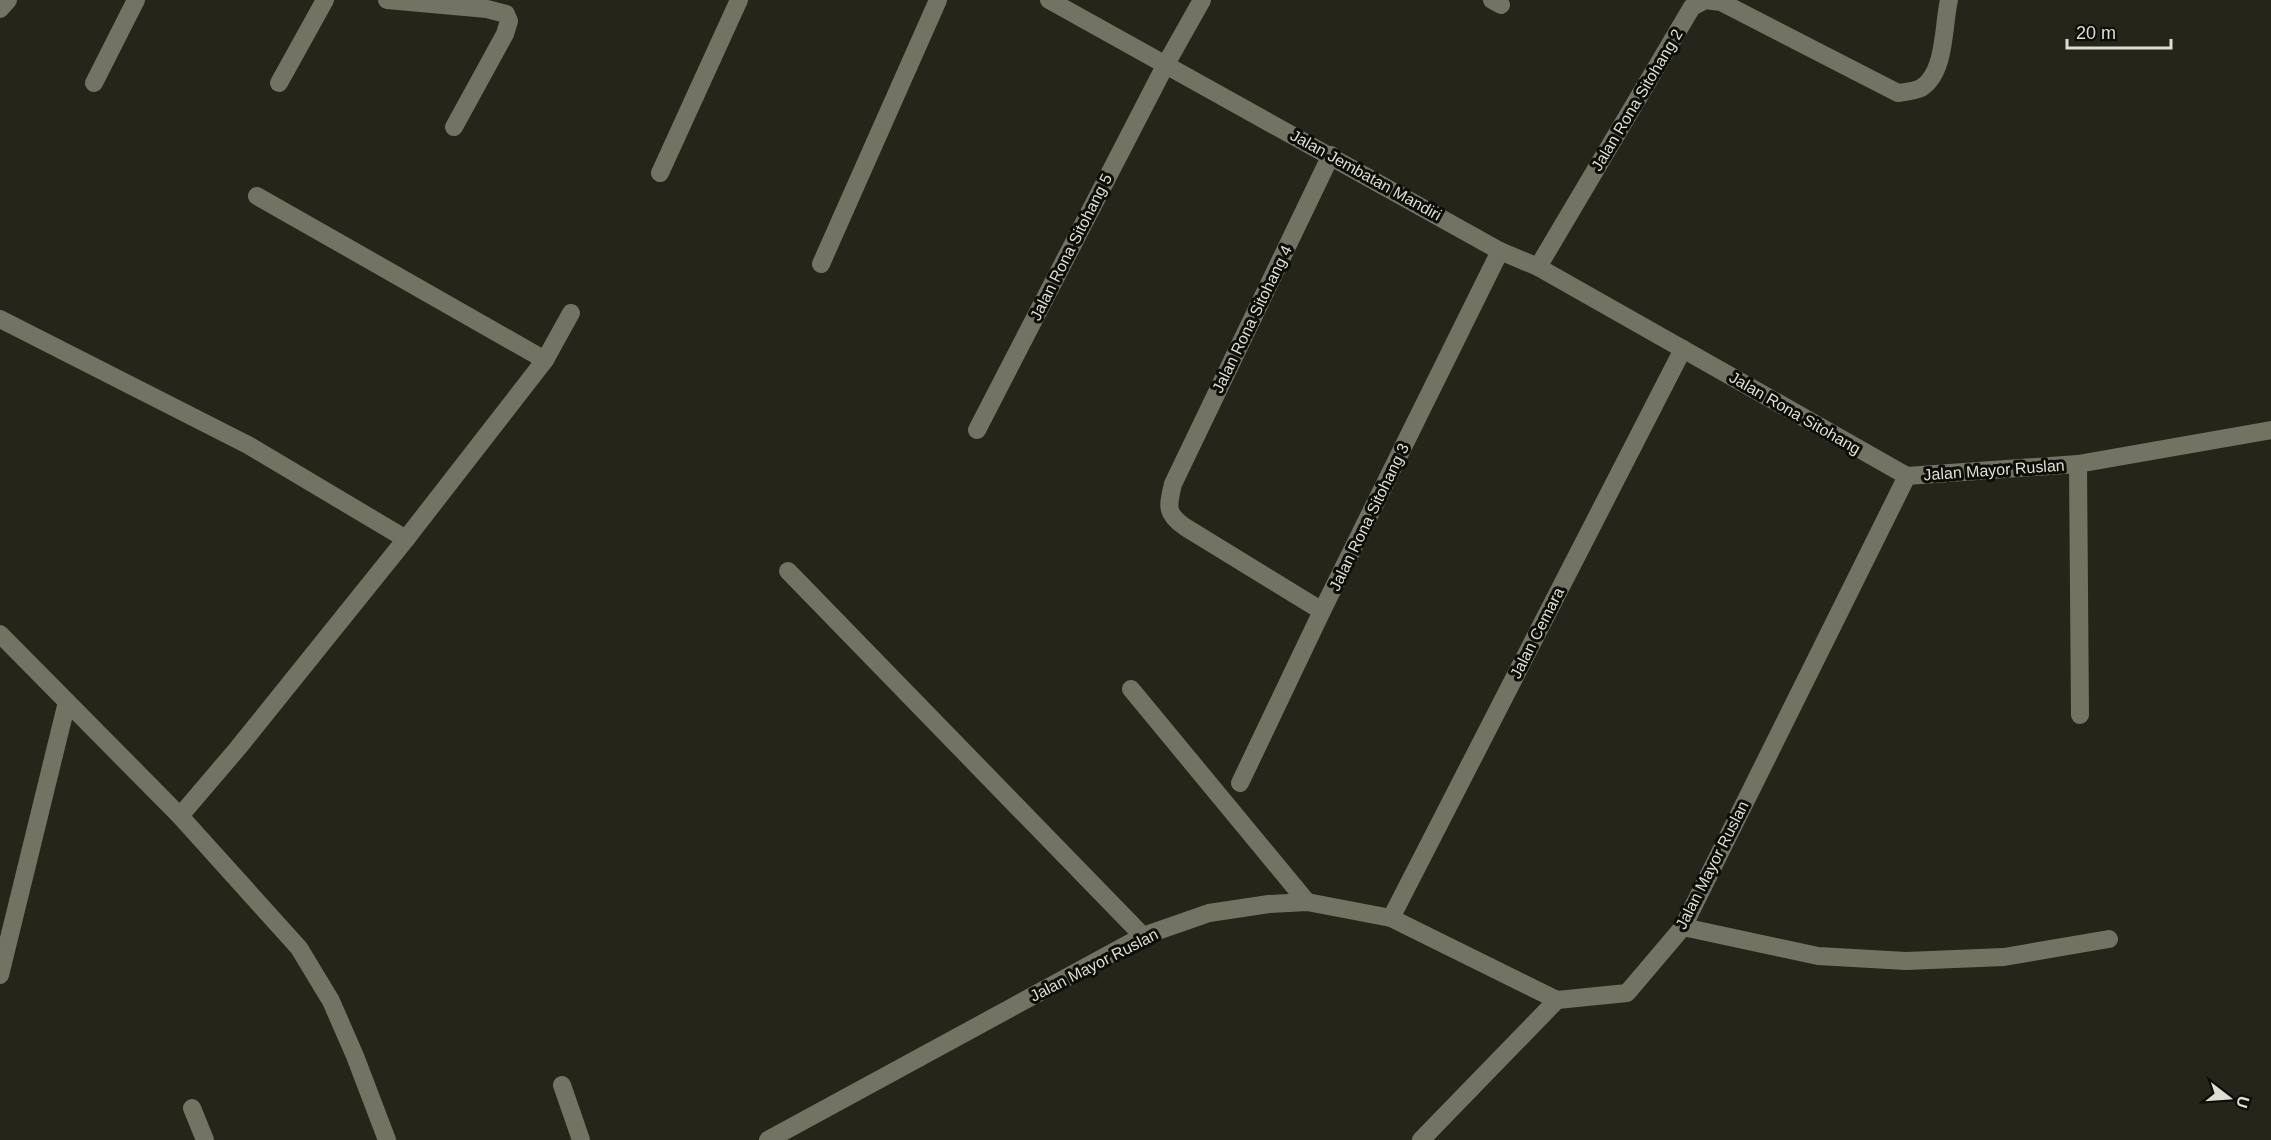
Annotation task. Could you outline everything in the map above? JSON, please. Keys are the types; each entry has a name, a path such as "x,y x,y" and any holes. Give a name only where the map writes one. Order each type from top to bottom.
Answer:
{"street":[{"path":"0,9 8,0"},
{"path":"94,83 136,0"},
{"path":"279,82 325,0"},
{"path":"387,0 486,9 506,14 509,21 505,34 454,127"},
{"path":"660,173 739,0"},
{"path":"821,264 938,0"},
{"name":"Jalan Jembatan Mandiri","path":"1050,0 1500,251 1538,267 1683,348"},
{"name":"Jalan Rona Sitohang 5","path":"977,430 1166,64 1202,0"},
{"name":"Jalan Rona Sitohang 2","path":"1538,267 1692,7 1705,0 1721,2 1898,93 1920,88 1930,79 1938,64 1944,44 1949,0"},
{"name":"Jalan Rona Sitohang 4","path":"1322,611 1173,519 1168,507 1173,483 1331,155"},
{"path":"257,196 544,360"},
{"name":"Jalan Rona Sitohang 3","path":"1240,783 1322,611 1500,251"},
{"path":"180,816 406,540 544,360 571,314"},
{"path":"0,319 248,445 406,540"},
{"name":"Jalan Rona Sitohang","path":"1683,348 1907,477"},
{"name":"Jalan Cemara","path":"1391,918 1683,348"},
{"name":"Jalan Mayor Ruslan","path":"768,1140 1143,936 1209,913 1269,904 1306,902 1391,918 1557,1000 1627,993 1683,927 1907,477 2078,464 2271,430"},
{"path":"2078,464 2080,715"},
{"path":"788,571 1143,936"},
{"path":"0,634 180,816 299,948 331,1001 387,1140"},
{"path":"1131,689 1306,902"},
{"path":"0,975 67,702"},
{"path":"1683,927 1818,956 1906,961 2004,957 2109,939"},
{"path":"1421,1140 1557,1000"},
{"path":"562,1085 581,1140"},
{"path":"192,1108 205,1140"}]}
